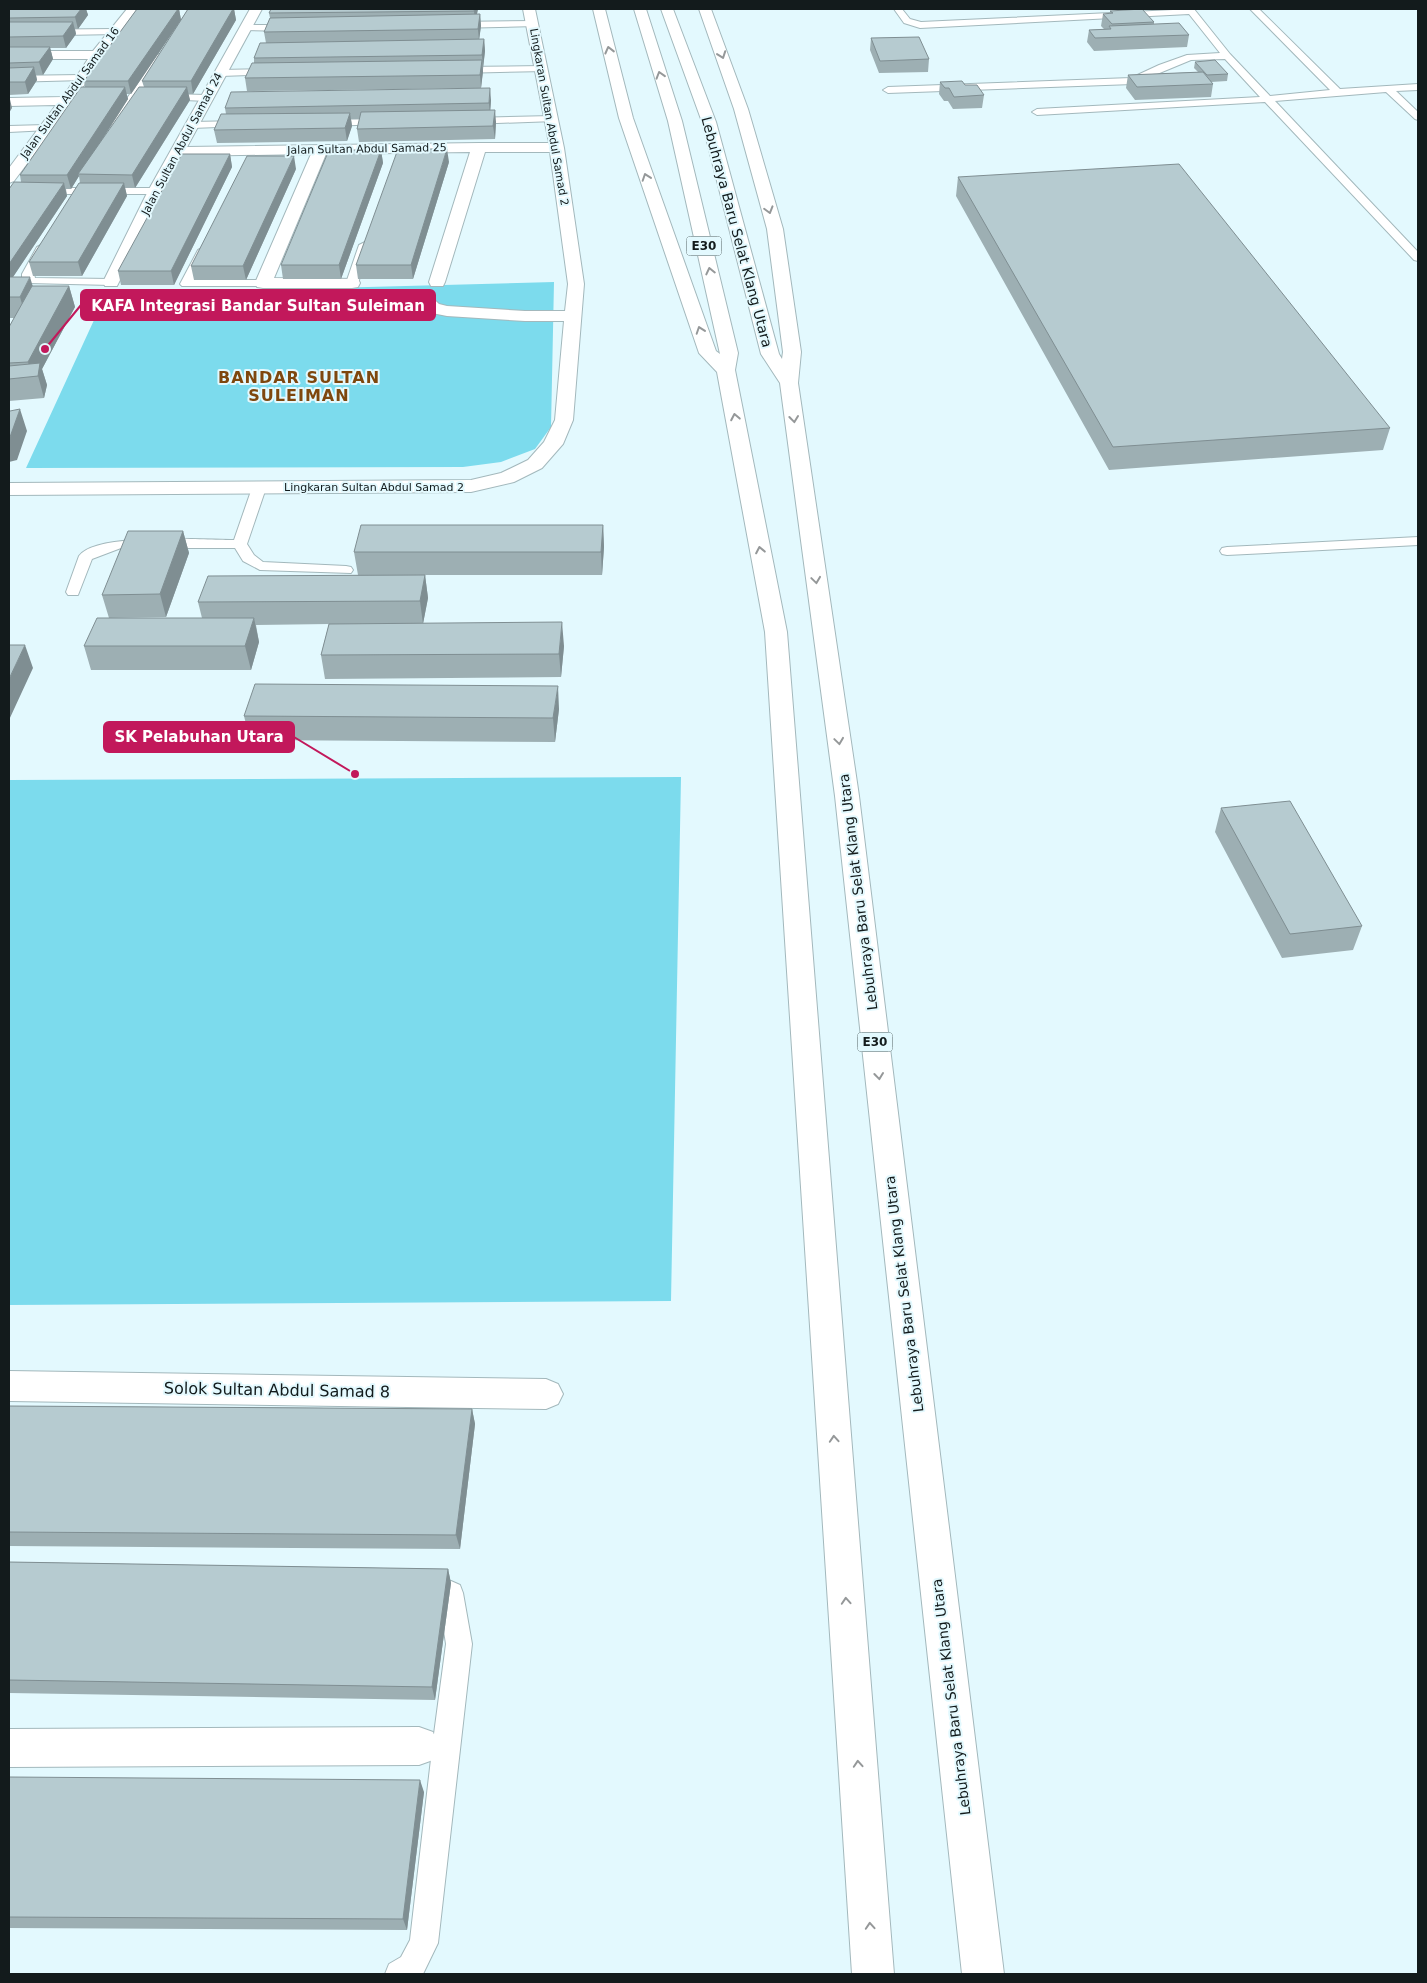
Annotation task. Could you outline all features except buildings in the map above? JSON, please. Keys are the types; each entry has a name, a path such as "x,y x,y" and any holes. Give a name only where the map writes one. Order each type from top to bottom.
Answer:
{"main road":[{"name":"Jalan Sultan Abdul Samad 16","path":"9,178 97,55 133,9"},
{"name":"Jalan Sultan Abdul Samad 24","path":"112,282 156,191 256,9"},
{"path":"599,9 626,118 701,334 708,353 726,370"},
{"name":"E30","path":"640,9 675,121 729,353 726,370 776,632 873,1974"},
{"name":"Lebuhraya Baru Selat Klang Utara","path":"667,9 708,122 770,354 789,383 847,796 983,1974"},
{"path":"705,9 741,109 775,229 792,352 789,383"},
{"name":"Lingkaran Sultan Abdul Samad 2","path":"9,488 471,486 507,478 535,464 553,444 564,420 576,284 557,148 531,16"},
{"path":"233,50 253,50"},
{"path":"9,55 97,55"},
{"path":"207,98 227,97"},
{"path":"9,102 68,98"},
{"path":"437,282 479,146"},
{"name":"Jalan Sultan Abdul Samad 25","path":"177,152 252,155 320,150 400,153 479,146 557,148"},
{"path":"320,150 263,283 352,283"},
{"path":"9,155 26,155"},
{"path":"420,296 433,308 448,311 525,316 572,316"},
{"name":"Solok Sultan Abdul Samad 8","path":"9,1386 546,1394"},
{"path":"9,1748 433,1746"}],"lane":[{"path":"898,9 908,21 920,25 1191,10 1228,56 1267,99 1418,258"},
{"path":"1003,9 1012,20"},
{"path":"1094,9 1101,16"},
{"path":"1254,9 1338,92"},
{"path":"444,25 531,16"},
{"path":"245,28 295,28"},
{"path":"9,33 114,32"},
{"path":"108,136 136,97 165,49"},
{"path":"888,90 1133,81 1162,67 1190,57 1228,56"},
{"path":"445,70 542,69"},
{"path":"221,73 279,72"},
{"path":"9,79 81,78"},
{"path":"1037,112 1267,99 1418,87"},
{"path":"1388,89 1418,117"},
{"path":"68,98 87,96"},
{"path":"136,97 207,98"},
{"path":"464,121 552,119"},
{"path":"318,123 396,122"},
{"path":"192,125 250,124"},
{"path":"9,129 46,128"},
{"path":"9,191 156,191"},
{"path":"352,283 368,238"},
{"path":"209,240 186,284 263,283"},
{"path":"47,241 28,274 28,278 32,281 112,282"},
{"path":"259,488 240,544 248,558 260,566 346,570"},
{"path":"1227,551 1418,541"},
{"path":"73,592 86,556 102,549 121,544 240,544"},
{"path":"399,1974 411,1967 424,1943 433,1746 459,1644 451,1593 402,1592"}],"shaded area":[{"path":"554,282 551,427 535,449 501,462 463,467 26,468 106,294"},
{"path":"681,777 671,1301 9,1305 9,780"}],"place":[{"name":"KAFA Integrasi Bandar Sultan Suleiman","path":"45,349"},
{"name":"SK Pelabuhan Utara","path":"355,774"}],"district":[{"name":"BANDAR SULTAN SULEIMAN","path":"299,386"}]}
